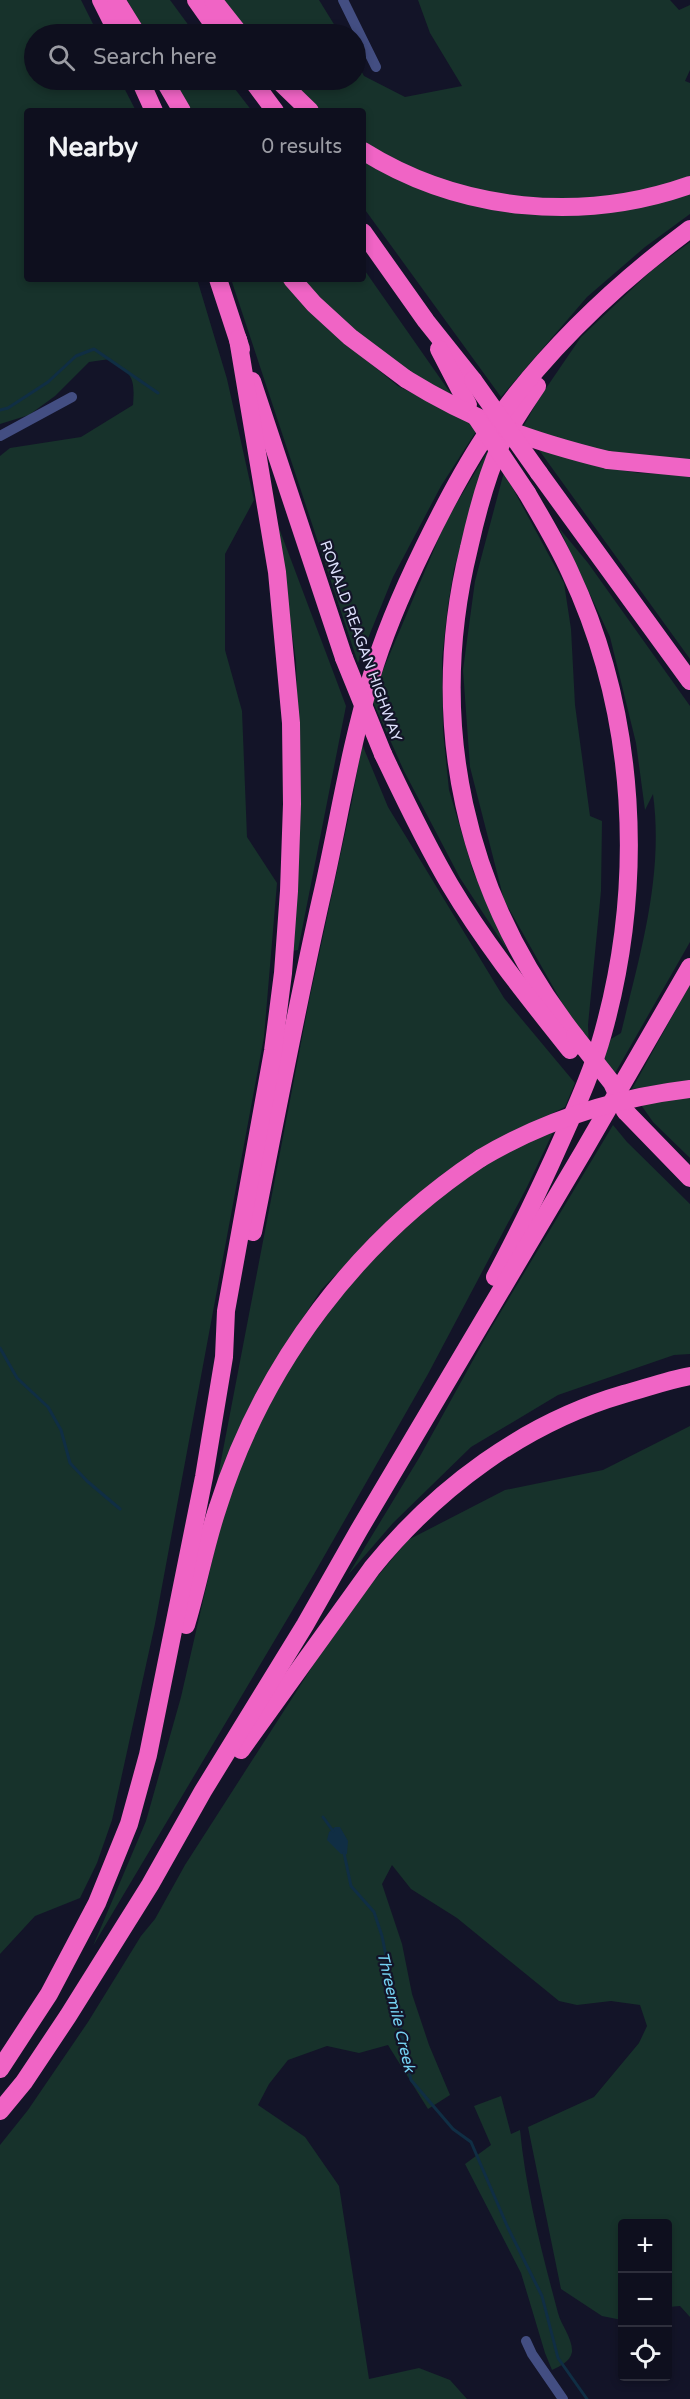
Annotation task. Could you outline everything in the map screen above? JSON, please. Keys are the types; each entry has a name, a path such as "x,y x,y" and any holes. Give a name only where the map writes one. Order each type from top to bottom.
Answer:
{"highway":[{"path":"101,0 113,24"},
{"path":"116,0 131,24"},
{"path":"196,0 213,24"},
{"path":"213,0 232,24"},
{"path":"145,90 153,108"},
{"path":"170,90 181,108"},
{"path":"259,90 273,108"},
{"path":"288,90 307,108"},
{"path":"366,153 423,182 465,196 512,206 576,208 639,200 690,185"},
{"path":"148,1755 183,1588 224,1357 236,1316 310,940 354,740 384,638 428,538 474,454 504,411 571,333 649,260 690,229"},
{"path":"366,236 426,321 473,380 690,681"},
{"name":"RONALD REAGAN HIGHWAY","path":"219,282 344,658 383,754 439,865 498,959 573,1043 626,1112 690,1178"},
{"path":"295,282 314,304 350,337 406,379 484,421 538,442 608,460 690,468"},
{"path":"426,321 456,386 527,493 571,573 587,614 607,677 622,752 630,851 628,896 619,963 603,1034 549,1170 475,1316 457,1363"},
{"path":"571,333 502,443 480,500 461,580 454,635 451,688 452,731 459,784 481,869 494,903 524,963 573,1043"},
{"path":"224,1357 226,1311 273,1051 283,974 292,804 291,723 277,572 238,339"},
{"path":"0,2111 24,2082 68,2016 150,1885 203,1791 305,1625 690,967"},
{"path":"0,2069 49,1994 97,1903 129,1824 196,1593 218,1506 237,1453 273,1381 305,1329 333,1292 375,1245 447,1181 481,1158 522,1135 562,1119 636,1096 690,1089"},
{"path":"203,1791 234,1758 272,1710 378,1560 430,1505 468,1474 506,1448 556,1419 608,1398 690,1376"}],"street":[{"path":"343,0 355,24"},
{"path":"366,47 376,67"},
{"path":"0,436 72,397"},
{"path":"526,2342 563,2399"}],"green space":[{"path":"0,0 81,0 93,24 24,24 24,90 125,90 134,108 24,108 24,282 198,282 227,379 254,500 225,554 225,650 242,711 247,837 277,883 264,1037 155,1624 112,1820 97,1863 80,1898 35,1916 0,1954 0,456 10,448 81,437 133,405 133,383 128,373 110,359 89,362 55,396 29,415 0,424"},
{"path":"127,0 170,0 188,24 140,24"},
{"path":"222,0 319,0 334,24 241,24"},
{"path":"418,0 670,0 679,10 690,5 690,70 685,81 690,83 690,176 656,188 596,199 507,197 425,176 366,145 366,108 316,108 298,90 366,90 366,77 405,97 462,86 430,33"},
{"path":"177,90 236,90 250,108 187,108"},
{"path":"366,163 439,195 502,211 690,191 690,214 645,247 587,297 501,397 366,211"},
{"path":"690,242 690,463 613,455 523,427 538,400 581,337 651,271"},
{"path":"366,272 456,401 363,341 305,282 366,282"},
{"path":"232,282 284,282 328,329 398,386 472,423 477,430 441,486 393,577 358,663"},
{"path":"489,449 454,569 448,605 442,658 443,731 449,790 473,871 508,951 460,878 404,771 373,702 375,689 446,521"},
{"path":"539,450 607,468 639,473 690,475 690,659"},
{"path":"504,472 564,583 571,629 575,705 590,816 602,821 601,891 588,1025 589,1047 504,900 470,767 463,670 475,581"},
{"path":"276,520 346,706 298,950 291,951 300,797 296,661"},
{"path":"559,528 588,563 690,706 690,942 614,1075 602,1062 611,1039 621,1033 648,915 655,855 656,825 653,794 645,810 636,743 610,637"},
{"path":"362,744 388,807 504,998 575,1083 565,1107 499,1139 441,1175 376,1233 321,1290 282,1350 245,1416 215,1492 309,1001"},
{"path":"690,984 690,1080 632,1089"},
{"path":"690,1095 690,1158 653,1122 639,1102"},
{"path":"613,1125 627,1142 690,1204 690,1354 674,1355 558,1395 471,1447 393,1523 348,1575 419,1458 488,1333"},
{"path":"556,1126 527,1187 428,1374 314,1574 93,1946 146,1821 181,1697 223,1513 256,1425 311,1330 367,1261 440,1194 483,1163"},
{"path":"690,1426 690,2317 680,2306 672,2307 672,2219 618,2219 618,2319 602,2316 561,2289 528,2127 594,2097 639,2043 647,2026 640,2005 611,2001 577,2005 559,2001 457,1918 411,1889 392,1865 382,1884 402,1944 412,1994 429,2045 450,2095 428,2109 388,2045 359,2053 327,2046 288,2060 269,2084 258,2105 305,2137 339,2186 369,2379 419,2368 450,2380 467,2399 0,2399 0,2145 28,2110 88,2022 141,1936 155,1919 185,1865 346,1614 408,1540 505,1490 603,1470"},
{"path":"501,2096 511,2134 520,2130 530,2199 541,2245 558,2313 572,2347 569,2358 552,2370 521,2273 465,2164 491,2145 474,2106"}],"water":[{"path":"335,1827 340,1827 348,1841 347,1854 341,1854 327,1840 329,1832"}],"waterway":[{"name":"Threemile Creek","path":"0,410 8,408 48,382 76,356 94,349 158,393"},
{"name":"Threemile Creek","path":"0,1348 17,1378 48,1407 61,1430 70,1463 120,1509"},
{"name":"Threemile Creek","path":"323,1817 333,1831"},
{"name":"Threemile Creek","path":"344,1853 351,1886 374,1912 382,1936 411,2080 453,2129 471,2142 508,2228 542,2296 558,2358 587,2399"}]}
